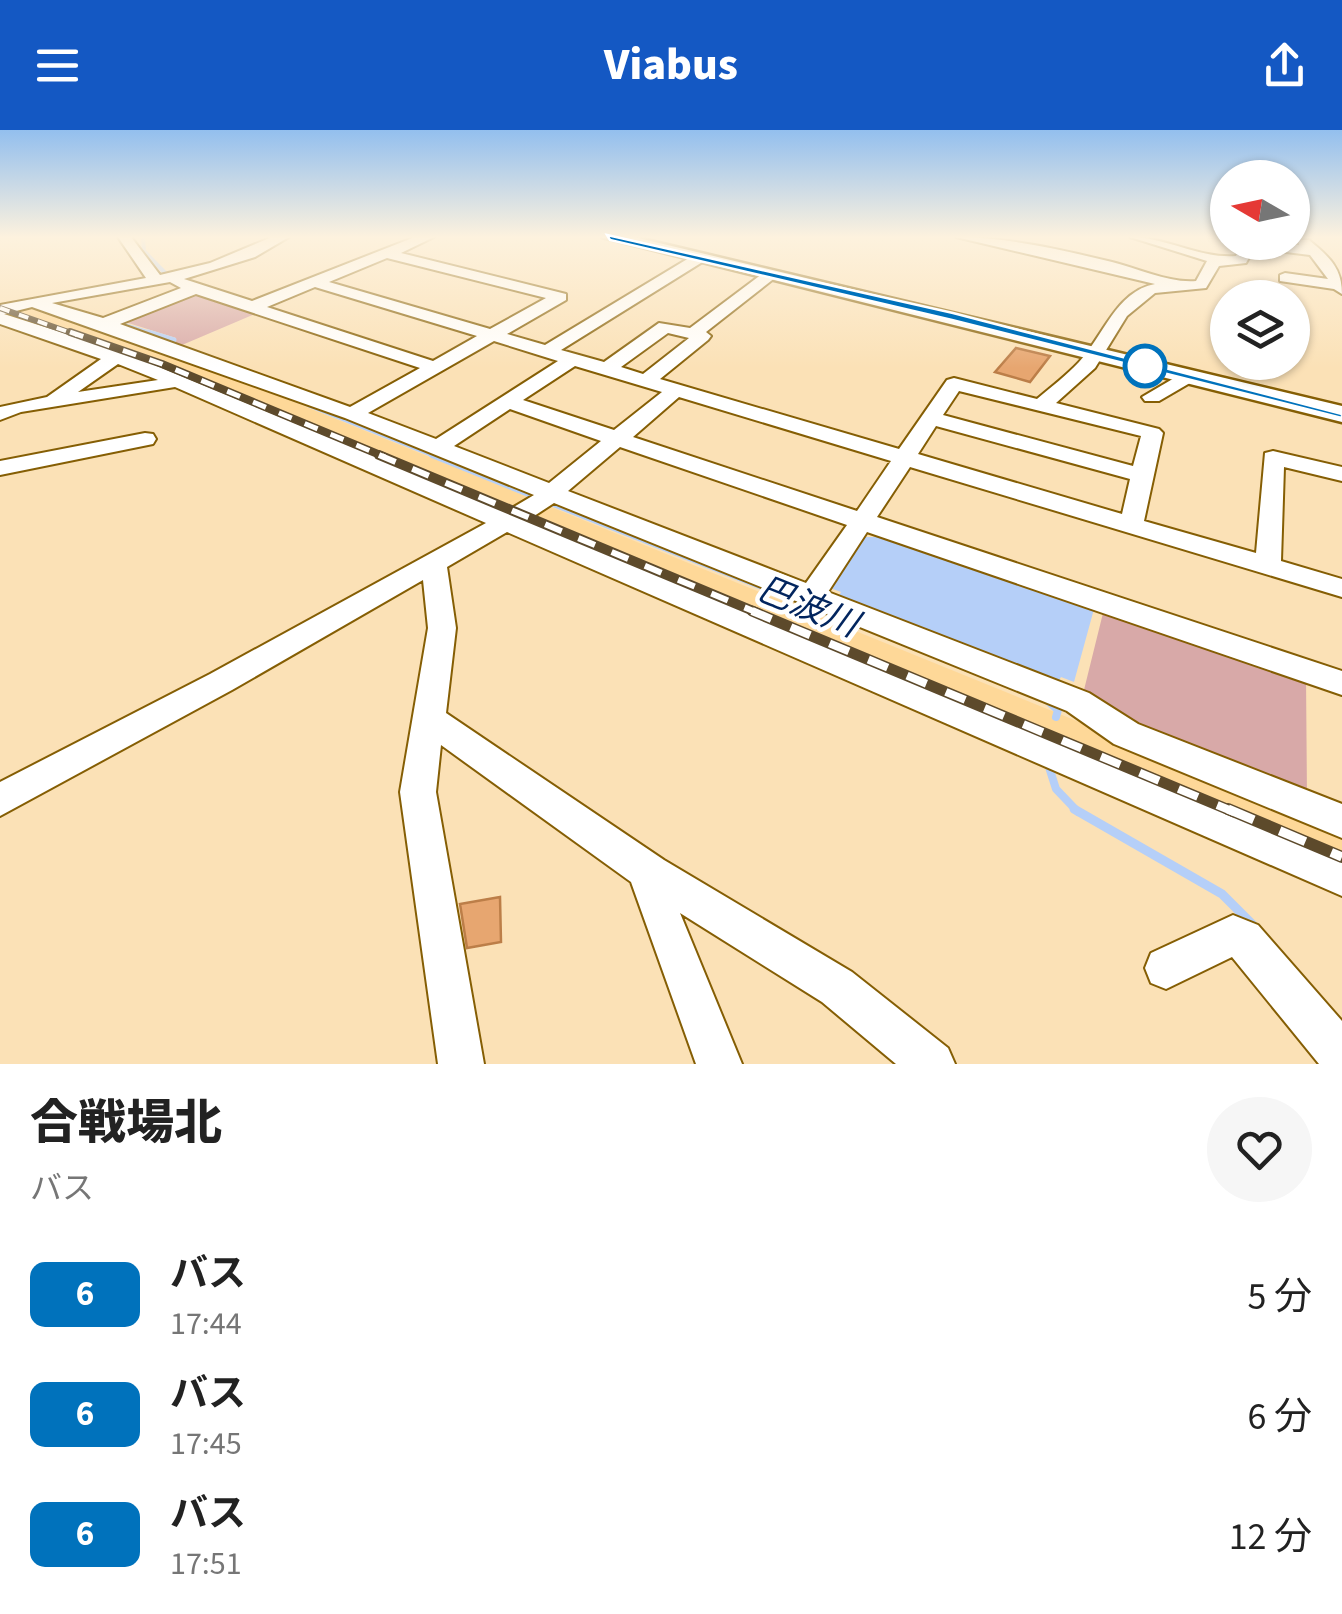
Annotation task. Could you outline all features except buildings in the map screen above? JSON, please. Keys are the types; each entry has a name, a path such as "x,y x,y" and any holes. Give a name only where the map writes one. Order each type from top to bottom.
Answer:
{"main road":[{"path":"798,281 1342,414"}],"street":[{"path":"0,310 161,281"},
{"path":"167,281 434,367"},
{"path":"252,307 323,281"},
{"path":"352,414 560,297 494,281"},
{"path":"547,352 662,281"},
{"path":"694,334 763,281"},
{"path":"1158,281 1188,288"},
{"path":"1041,406 1088,364 1121,313 1150,289 1188,288 1203,281"},
{"path":"1301,281 1341,287"},
{"path":"317,283 1342,588"},
{"path":"104,324 194,289"},
{"path":"36,301 38,306 104,324 352,414 437,448 544,499 811,597 1078,702 1126,734 1342,821"},
{"path":"0,318 117,356 176,380 1342,877"},
{"path":"607,368 665,327 702,336 646,381"},
{"path":"49,404 117,356"},
{"path":"437,448 573,359"},
{"path":"1152,397 1188,376"},
{"path":"0,414 17,407 158,387 176,380"},
{"path":"811,597 954,384 1152,433 1131,526"},
{"path":"0,800 220,682 544,499 676,390"},
{"path":"508,402 1342,683"},
{"path":"932,418 1142,475"},
{"path":"0,468 145,439"},
{"path":"1268,566 1272,458 1342,474"},
{"path":"429,563 435,569 442,628 418,792 461,1064"},
{"path":"431,720 650,873 837,987 932,1064"},
{"path":"650,873 651,888 719,1064"},
{"path":"1166,968 1233,935 1244,939 1342,1056"}],"shaded area":[{"path":"195,294 257,313 182,345 171,341 176,338 122,321"},
{"path":"29,305 289,400 535,500 510,514 0,315"},
{"path":"546,505 1342,829 1342,868 521,522"},
{"path":"1104,609 1306,677 1307,797 1133,728 1082,698"}],"water":[{"path":"865,537 879,537 1094,609 1074,682 1061,677 1057,684 836,601 841,592 830,588"}],"waterway":[{"name":"巴波川","path":"120,320 118,323 157,335"},
{"name":"巴波川","path":"148,332 174,340"},
{"name":"巴波川","path":"309,405 438,457"},
{"name":"巴波川","path":"432,455 536,497"},
{"name":"巴波川","path":"551,503 787,597"},
{"name":"巴波川","path":"1049,702 1058,710 1056,717"},
{"name":"巴波川","path":"1048,764 1056,789 1077,810"},
{"name":"巴波川","path":"1077,810 1222,894 1253,925"}],"railway":[{"path":"0,308 77,335"},
{"path":"70,332 162,364 385,457"},
{"path":"379,455 758,613"},
{"path":"752,611 1234,812"},
{"path":"1228,809 1342,857"}],"bus line":[{"name":"6","path":"799,281 1342,414"}]}
